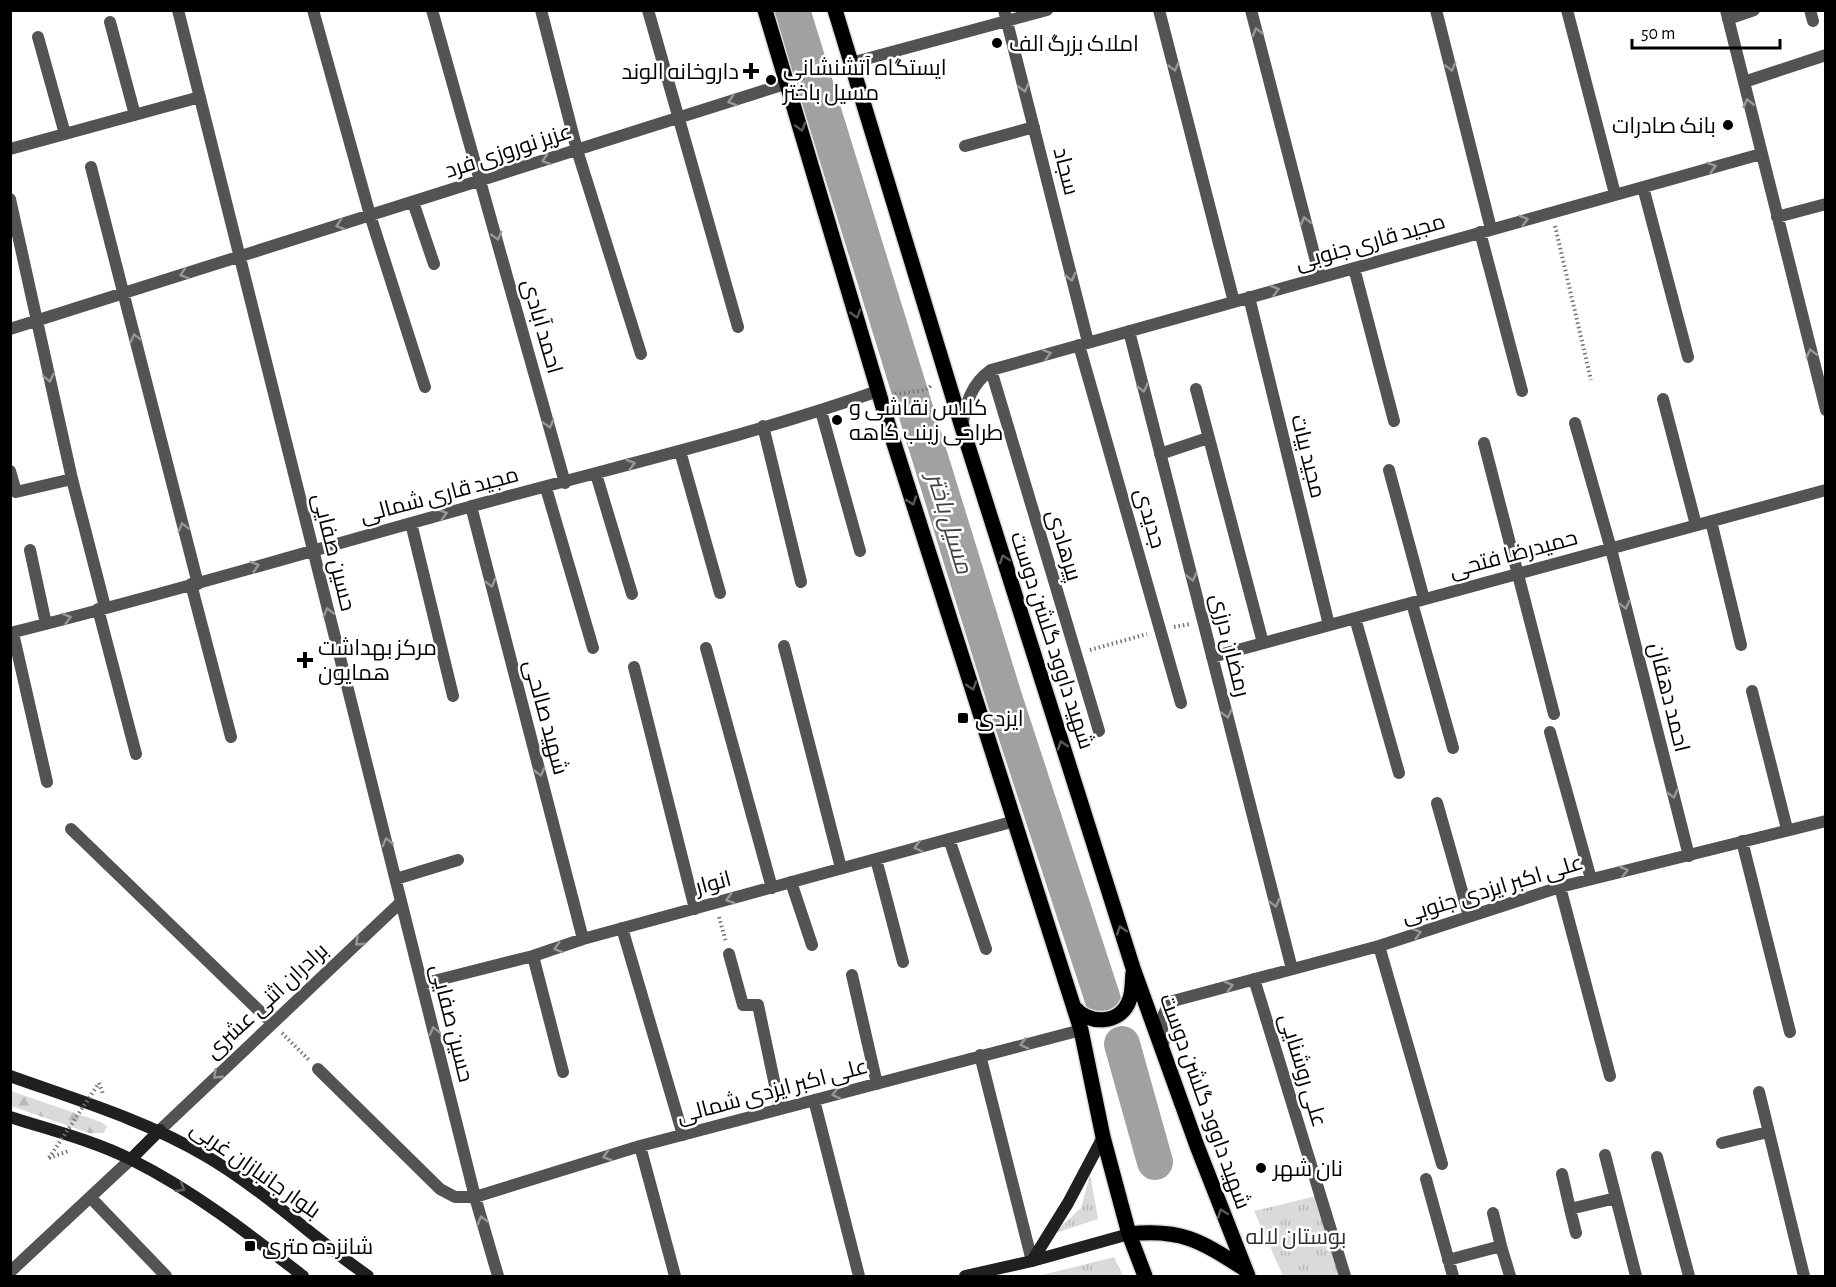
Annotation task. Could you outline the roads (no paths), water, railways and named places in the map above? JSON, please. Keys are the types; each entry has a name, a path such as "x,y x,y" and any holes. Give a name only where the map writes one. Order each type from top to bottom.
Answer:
{"main road":[{"path":"765,10 795,81 878,391 1081,1030 1103,1137 1129,1234 1145,1276"},
{"name":"شهید داوود گلشن دوست","path":"835,10 962,428 1133,968 1245,1272"},
{"path":"1070,999 1078,1012 1087,1018 1107,1020 1116,1016 1130,1001 1133,968"},
{"name":"بلوار جانبازان غربی","path":"10,1076 160,1130 208,1157 266,1196 368,1276"},
{"path":"10,1117 131,1159 186,1190 243,1228 303,1276"},
{"path":"131,1159 160,1130"},
{"path":"1032,1261 1068,1203 1103,1137"},
{"path":"964,1276 1032,1261 1129,1234 1169,1232 1201,1241 1245,1272"}],"street":[{"name":"حسین صفایی","path":"178,10 475,1197 498,1276"},
{"path":"313,10 370,215 425,387"},
{"name":"احمد آبادی","path":"432,10 565,483"},
{"path":"541,10 577,150 641,354"},
{"path":"648,10 738,327"},
{"path":"851,63 1006,16 1047,10"},
{"path":"1159,10 1234,302"},
{"path":"1251,10 1320,277"},
{"path":"1436,10 1522,391"},
{"path":"1567,10 1615,194"},
{"path":"1754,10 1727,15 1826,410"},
{"name":"سجاد","path":"1006,16 1084,344"},
{"path":"110,21 135,115"},
{"path":"38,37 65,134"},
{"path":"1744,82 1826,55"},
{"name":"عزیز نوروزی فرد","path":"10,329 795,81"},
{"path":"10,149 200,97"},
{"path":"965,146 1034,127"},
{"name":"مجید قاری جنوبی","path":"991,370 1761,154"},
{"path":"92,167 231,737"},
{"path":"1643,187 1688,357"},
{"path":"10,200 136,754"},
{"path":"413,202 434,264"},
{"path":"1777,217 1826,204"},
{"path":"1354,268 1394,421"},
{"name":"مجید بیات","path":"1249,297 1329,625"},
{"name":"رمضان درزی","path":"1129,331 1292,969"},
{"name":"جدیدی","path":"1084,344 1181,704"},
{"path":"962,428 972,389 980,378 991,370"},
{"name":"پیرهادی","path":"991,370 1100,731"},
{"path":"1196,389 1263,643"},
{"name":"مجید قاری شمالی","path":"12,633 194,584 312,549 680,451 821,411 878,391"},
{"path":"1663,399 1696,525"},
{"path":"821,411 860,551"},
{"name":"احمد دهقان","path":"1575,423 1611,549 1689,856"},
{"path":"763,426 801,582"},
{"path":"1160,454 1208,438"},
{"path":"1484,443 1554,714"},
{"path":"680,451 720,593"},
{"path":"1389,470 1424,599"},
{"path":"10,471 16,492 72,479"},
{"path":"596,474 632,594"},
{"path":"546,488 593,648"},
{"name":"حمیدرضا فتحی","path":"1212,657 1826,490"},
{"name":"شهید صالحی","path":"471,506 583,939"},
{"path":"1711,521 1742,645"},
{"path":"411,523 453,696"},
{"path":"30,550 46,624"},
{"path":"1412,603 1453,748"},
{"path":"1355,618 1399,773"},
{"path":"12,633 47,782"},
{"path":"784,646 841,868"},
{"path":"706,648 772,888"},
{"path":"634,667 695,909"},
{"path":"1752,692 1787,829"},
{"path":"1550,732 1591,879"},
{"path":"1437,802 1469,916"},
{"name":"انوار","path":"422,984 533,956 622,928 1015,821"},
{"name":"علی اکبر ایزدی جنوبی","path":"1169,1063 1161,1030 1165,1011 1173,1001 1379,946 1560,887 1826,821"},
{"path":"71,829 272,1023"},
{"path":"949,839 986,949"},
{"path":"1742,841 1790,1032"},
{"path":"876,859 903,962"},
{"path":"396,879 458,860"},
{"path":"790,882 812,945"},
{"path":"1560,887 1610,1076"},
{"name":"برادران اثنی عشری","path":"160,1130 402,902"},
{"path":"622,928 683,1135"},
{"path":"1379,946 1442,1164"},
{"path":"729,954 743,1005 758,1005 780,1109"},
{"path":"533,956 563,1072"},
{"path":"852,975 877,1084"},
{"name":"علی روشنایی","path":"1254,979 1345,1276"},
{"name":"علی اکبر ایزدی شمالی","path":"475,1197 640,1146 1081,1030"},
{"path":"980,1055 1032,1261"},
{"path":"318,1069 440,1189 455,1197 475,1197"},
{"path":"1759,1092 1804,1276"},
{"path":"814,1100 860,1276"},
{"path":"1722,1143 1768,1132"},
{"path":"640,1146 675,1276"},
{"path":"1605,1155 1636,1276"},
{"path":"1657,1157 1689,1276"},
{"path":"10,1272 131,1159"},
{"path":"1562,1174 1576,1233"},
{"path":"1426,1179 1453,1276"},
{"path":"90,1197 166,1276"},
{"path":"1570,1209 1616,1198"},
{"path":"1493,1213 1510,1276"},
{"path":"1448,1260 1501,1246"}],"waterway":[{"name":"مسیل باختر","path":"792,10 1004,697 1103,1000"},
{"name":"مسیل باختر","path":"1122,1044 1155,1162"}],"place":[{"name":"املاک بزرگ الف","path":"997,43"},
{"name":"داروخانه الوند","path":"751,71"},
{"name":"ایستگاه آتشنشانی مسیل باختر","path":"771,80"},
{"name":"بانک صادرات","path":"1728,125"},
{"name":"کلاس نقاشی و طراحی زینب کاهه","path":"837,420"},
{"name":"مرکز بهداشت همایون","path":"305,660"},
{"name":"ایزدی","path":"963,718"},
{"name":"نان شهر","path":"1261,1168"},
{"name":"شانزده متری","path":"250,1246"}],"park label":[{"name":"بوستان لاله","path":"1296,1236"}]}
